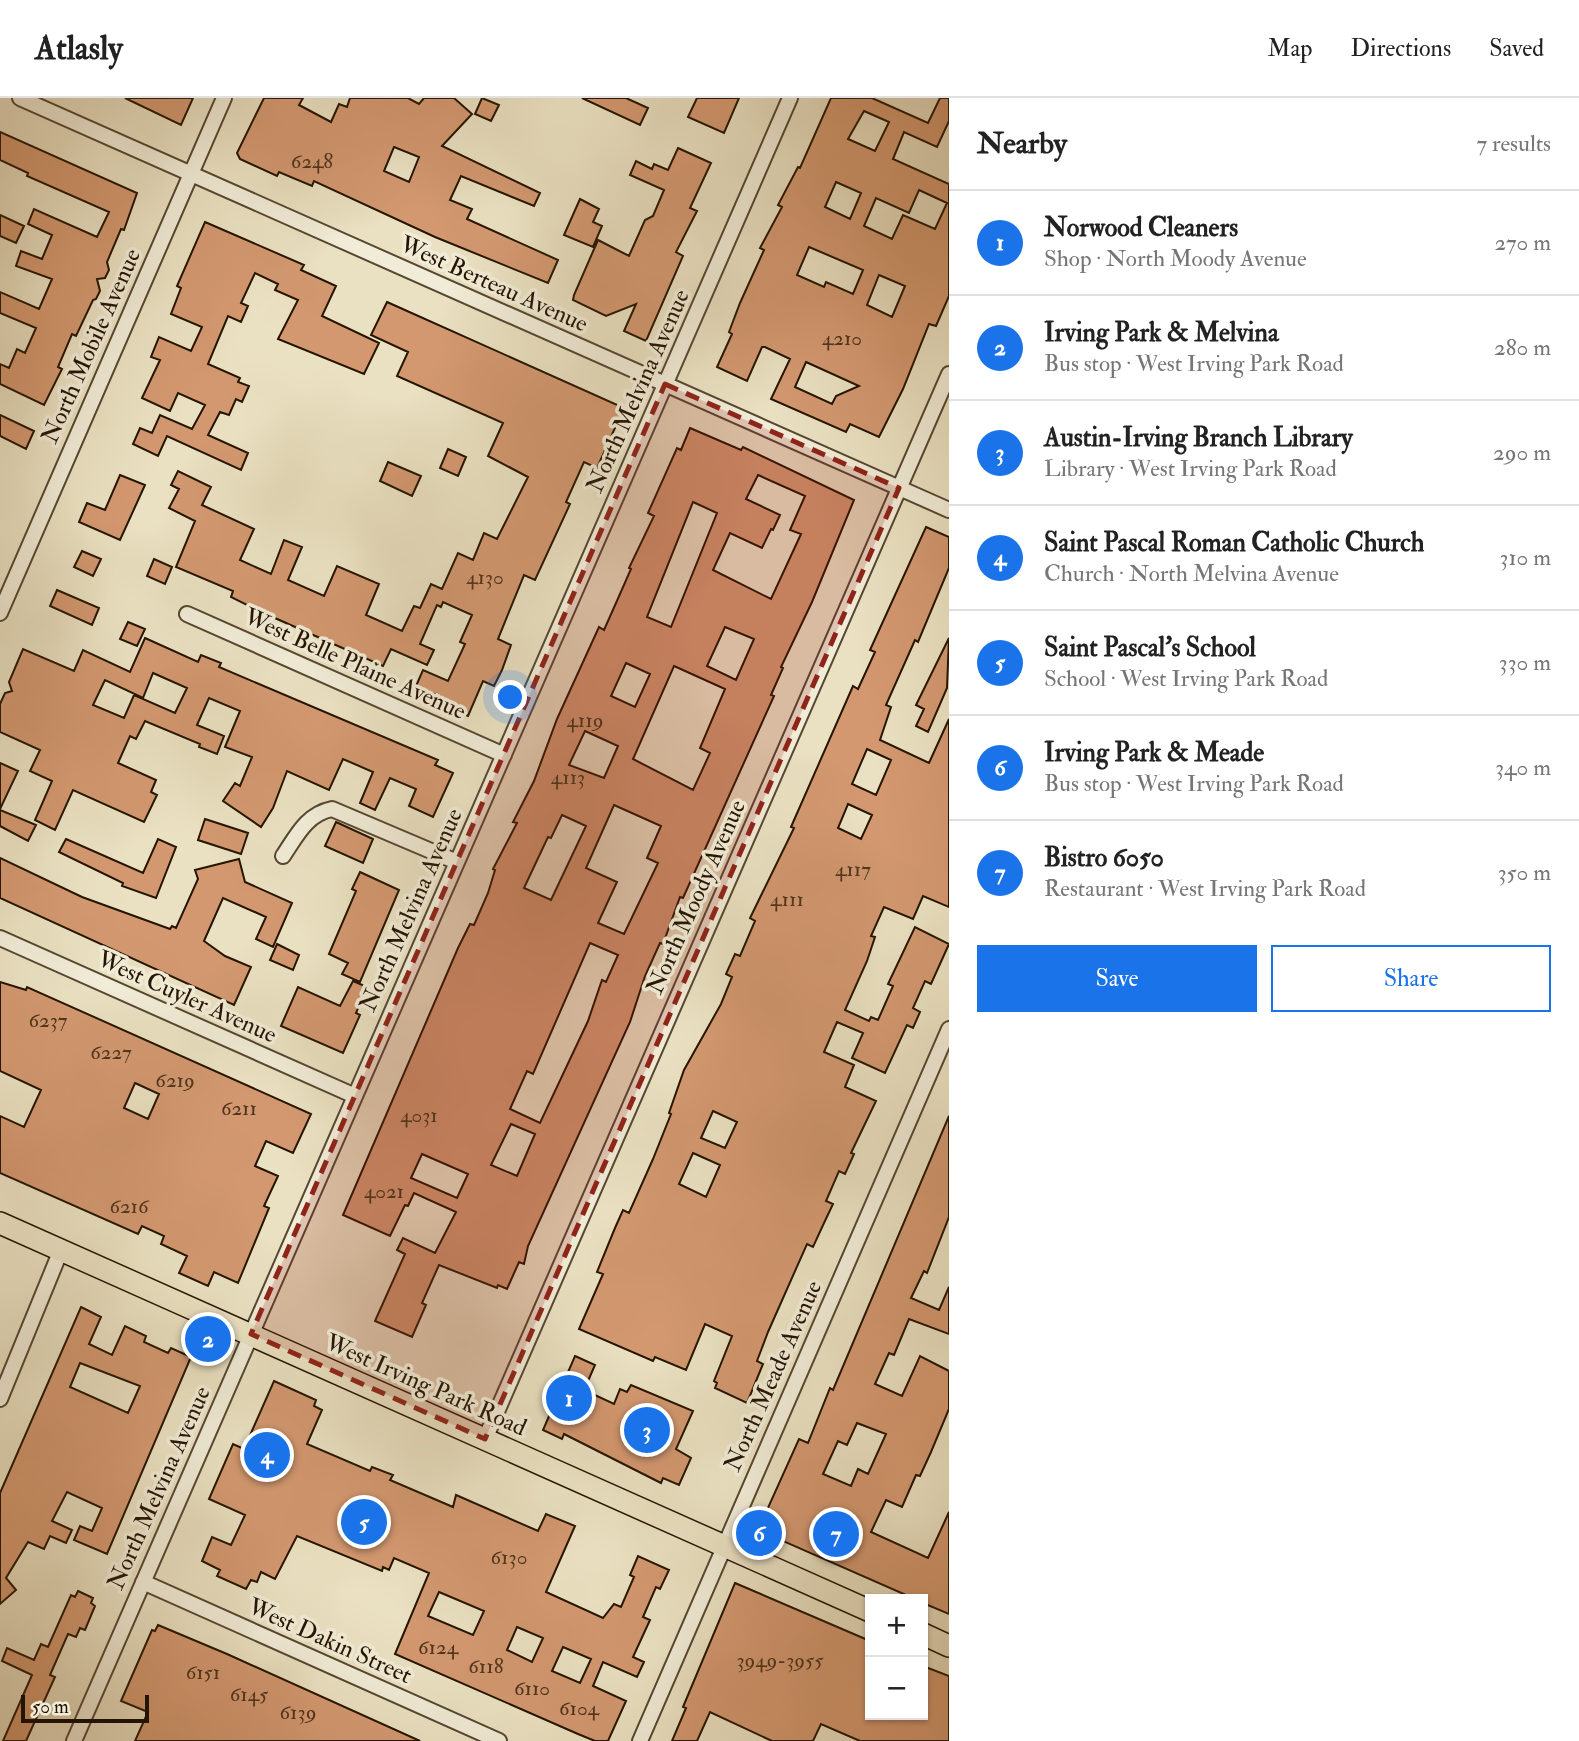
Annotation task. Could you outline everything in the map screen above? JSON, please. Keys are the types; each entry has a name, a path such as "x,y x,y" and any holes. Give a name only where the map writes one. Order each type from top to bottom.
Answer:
{"main road":[{"name":"West Irving Park Road","path":"0,1223 865,1609"},
{"path":"928,1636 949,1646"}],"street":[{"name":"West Berteau Avenue","path":"20,98 949,510"},
{"name":"North Mobile Avenue","path":"0,613 225,98"},
{"name":"North Melvina Avenue","path":"74,1741 790,98"},
{"name":"North Moody Avenue","path":"485,1439 949,374"},
{"name":"West Belle Plaine Avenue","path":"187,614 504,755"},
{"path":"284,856 309,819 316,813 332,809 457,862"},
{"name":"West Cuyler Avenue","path":"0,938 355,1096"},
{"name":"North Meade Avenue","path":"640,1741 949,1029"},
{"path":"0,1399 61,1250"},
{"name":"West Dakin Street","path":"143,1582 499,1741"}],"highlighted area":[{"path":"665,384 899,488 485,1439 251,1334"}],"building":[{"path":"125,98 193,98 181,125"},
{"path":"264,98 303,98 299,105 331,122 339,104 347,107 350,98 408,98 419,104 424,98 454,98 472,114 442,146 540,193 534,206 461,176 450,200 472,209 467,219 558,260 548,283 435,237 314,181 312,186 279,172 277,176 240,159 237,153","holes":["394,147 419,157 409,182 384,171"]},
{"path":"482,98 499,105 491,121 475,114"},
{"path":"582,98 626,98 648,108 640,125"},
{"path":"697,98 739,98 724,133 688,117"},
{"path":"831,98 872,98 928,123 940,98 949,98 949,121 937,147 904,132 893,159 949,184 949,296 936,326 929,324 903,389 879,437 850,424 846,432 771,399 790,359 765,347 762,347 747,381 717,367 732,334 729,332 740,303 764,250 760,248 782,207 778,205 798,167 800,168","holes":["864,111 889,122 875,151 848,139","836,182 861,193 850,219 825,207","919,190 947,203 935,229 903,215 892,239 864,226 876,198 909,213","809,247 863,270 853,294 826,282 824,287 797,275","879,275 905,286 892,317 867,305","806,362 859,386 836,396 832,404 795,387"]},
{"path":"0,132 137,193 124,230 121,229 107,262 109,270 105,278 97,279 100,291 76,336 72,334 58,367 62,369 44,405 0,384 0,364 9,368 17,349 25,353 36,328 0,313 0,292 39,309 52,279 16,266 21,251 42,259 52,235 28,224 34,209 97,237 109,212 27,176 28,173 0,160"},
{"path":"678,148 711,163 690,208 697,211 676,252 683,256 646,341 624,331 636,304 606,316 573,300 598,240 629,256 645,220 653,216 664,190 630,175 636,161 652,169 654,164 668,170"},
{"path":"580,199 599,209 593,222 602,226 593,247 564,235"},
{"path":"0,215 24,226 16,243 0,236"},
{"path":"205,222 304,265 301,270 336,286 322,316 379,343 364,374 278,339 298,300 275,290 278,284 255,273 241,303 248,306 241,322 228,316 208,364 240,378 238,382 249,386 242,402 236,399 229,415 220,412 208,435 248,453 241,470 167,436 158,456 133,444 140,428 152,433 160,415 192,429 205,405 178,393 170,411 142,398 160,360 151,357 159,337 191,351 202,327 171,314 181,288 177,286"},
{"path":"387,302 624,408 597,468 584,462 566,502 570,504 535,580 524,575 498,639 511,645 502,670 494,686 483,681 468,716 451,709 450,701 416,686 423,670 448,681 465,644 460,642 472,615 443,602 441,607 437,605 420,644 434,650 427,665 391,649 383,666 259,611 231,597 233,591 176,567 195,521 169,508 179,489 171,485 178,471 211,487 202,505 254,529 240,560 271,574 284,540 302,547 288,580 324,596 337,566 379,584 366,615 402,631 414,606 420,608 431,584 442,589 458,553 473,560 484,533 497,539 528,477 488,456 503,423 397,376 408,352 371,335"},
{"path":"0,415 34,431 26,449 0,436"},
{"path":"690,428 741,450 743,447 854,500 812,602 781,667 783,668 771,695 774,696 683,898 680,897 663,944 660,943 645,976 630,1022 528,1246 524,1264 519,1262 507,1289 498,1285 497,1288 439,1265 422,1303 426,1305 412,1337 375,1321 405,1254 397,1250 403,1238 435,1253 456,1212 414,1193 390,1236 343,1215 458,948 470,924 474,925 488,893 495,870 493,869 517,823 513,822 534,781 557,719 599,627 604,630 631,569 629,568 654,516 648,513 677,448 681,450","holes":["758,475 805,496 790,530 801,534 771,599 713,570 730,533 762,548 771,529 773,530 780,515 746,499","693,502 717,513 671,627 647,617","725,627 754,639 736,680 707,666","626,663 650,674 635,707 611,696","674,666 725,689 700,748 710,753 693,790 633,759","585,731 618,746 604,778 569,765","614,805 661,826 647,858 658,863 624,934 598,923 617,882 586,868","562,815 586,826 551,900 524,888 548,837 551,838","590,943 618,955 606,982 602,980 588,1021 540,1123 510,1109 527,1071 533,1074","511,1124 535,1134 517,1176 491,1165","422,1154 468,1174 457,1198 411,1178"]},
{"path":"448,449 466,457 458,476 440,468"},
{"path":"388,462 421,476 412,496 380,481"},
{"path":"120,475 145,485 120,540 79,522 87,503 105,510"},
{"path":"926,527 949,537 949,568 918,642 915,640 886,705 891,707 880,740 929,763 949,719 949,907 923,896 913,919 884,907 871,936 875,937 867,961 845,1010 869,1021 871,1017 878,1020 893,986 888,984 915,927 949,944 931,984 925,981 913,1008 920,1012 913,1028 907,1025 885,1073 852,1058 863,1033 837,1022 824,1052 854,1065 845,1087 876,1101 851,1153 854,1154 845,1174 839,1171 826,1201 833,1204 813,1247 807,1244 768,1332 757,1361 763,1364 747,1403 715,1388 717,1383 714,1381 732,1336 705,1324 686,1370 655,1357 653,1361 579,1329 603,1274 597,1272 615,1228 623,1210 629,1213 653,1159 671,1114 669,1113 684,1070 721,1004 732,977 726,974 735,954 740,956 755,921 750,918 794,828 791,827 853,686 858,689 875,652 870,650","holes":["867,749 891,760 876,795 852,784","848,804 872,815 861,839 838,828","713,1111 737,1122 725,1148 701,1138","693,1153 720,1165 706,1197 679,1184"]},
{"path":"82,551 101,559 93,576 74,567"},
{"path":"154,559 172,567 165,584 147,576"},
{"path":"57,590 99,608 92,625 50,606"},
{"path":"128,622 145,629 137,646 120,639"},
{"path":"145,638 198,662 201,655 221,663 219,667 438,760 435,765 453,773 433,817 409,806 416,789 390,778 375,810 360,803 373,772 343,759 329,790 287,771 273,808 261,827 223,801 235,783 240,786 252,757 225,747 240,711 209,698 197,725 224,736 217,754 145,721 136,739 130,736 118,763 156,780 151,792 157,795 144,822 73,790 55,830 35,820 52,781 30,771 40,750 0,732 0,704 5,693 12,691 9,682 23,649 74,671 83,650 130,672","holes":["153,673 187,688 175,713 134,695 124,718 93,705 105,680 143,698"]},
{"path":"949,638 947,688 928,732 916,726 924,709 916,705"},
{"path":"0,763 18,771 0,809"},
{"path":"0,810 36,825 28,841 0,826"},
{"path":"205,819 248,833 241,854 198,840"},
{"path":"336,822 373,839 363,863 325,846"},
{"path":"66,839 143,873 158,839 176,847 156,898 122,886 123,883 59,852"},
{"path":"0,858 82,897 170,929 172,926 176,928 198,879 195,870 239,859 245,882 292,903 273,947 256,939 266,917 223,898 204,941 225,956 251,967 234,1005 0,898"},
{"path":"360,872 399,890 360,982 342,974 348,963 329,954 356,891 352,889"},
{"path":"277,944 299,955 293,970 270,960"},
{"path":"353,981 367,987 356,1013 360,1015 343,1053 281,1026 298,987 340,1006"},
{"path":"0,982 26,990 27,987 311,1114 293,1153 266,1141 255,1166 278,1176 264,1206 269,1208 238,1283 214,1272 208,1286 179,1273 187,1256 161,1244 164,1236 142,1226 138,1234 0,1173 0,1116 24,1127 41,1090 0,1071","holes":["135,1083 159,1094 148,1119 124,1108"]},
{"path":"949,1116 949,1217 927,1273 924,1271 911,1298 939,1310 949,1287 949,1334 909,1319 894,1355 889,1353 875,1384 902,1396 920,1356 949,1371 949,1409 920,1476 916,1475 902,1507 886,1500 871,1532 928,1558 949,1512 949,1614 928,1605 928,1594 904,1594 758,1530 799,1439 808,1443 830,1388 833,1390","holes":["857,1423 886,1434 868,1474 858,1469 851,1486 823,1474 838,1441 847,1445"]},
{"path":"81,1307 101,1317 89,1344 112,1355 125,1326 146,1336 144,1342 168,1353 171,1348 191,1357 107,1554 74,1540 80,1526 92,1531 102,1508 67,1492 52,1521 72,1530 66,1543 50,1536 44,1549 28,1542 6,1578 16,1590 0,1604 0,1493","holes":["80,1363 140,1386 128,1413 70,1387"]},
{"path":"575,1356 595,1365 584,1390 614,1404 620,1389 627,1392 631,1385 693,1411 676,1449 691,1458 679,1485 663,1478 661,1483 564,1434 562,1439 543,1430"},
{"path":"274,1381 316,1400 314,1406 322,1410 307,1444 370,1471 372,1467 393,1475 390,1480 453,1507 456,1495 538,1531 546,1514 575,1526 546,1592 603,1618 614,1604 621,1607 634,1577 630,1575 638,1556 669,1570 660,1589 656,1587 643,1617 650,1620 633,1657 644,1662 637,1677 603,1662 593,1686 626,1701 608,1741 595,1741 395,1654 429,1573 394,1558 389,1570 383,1567 382,1571 297,1536 275,1579 261,1572 257,1582 251,1580 246,1589 217,1576 220,1570 202,1561 212,1537 231,1545 245,1515 209,1499 233,1444 244,1449","holes":["439,1592 484,1611 473,1635 428,1616","517,1627 543,1638 532,1662 507,1650","563,1647 591,1659 580,1683 552,1671"]},
{"path":"735,1583 865,1639 865,1720 928,1720 928,1668 949,1676 949,1741 860,1741 821,1724 813,1741 772,1741 710,1712 697,1741 672,1741 686,1708 683,1707"},
{"path":"78,1591 93,1598 91,1603 95,1606 85,1630 80,1628 76,1637 68,1634 50,1675 55,1677 26,1741 3,1741 32,1675 2,1661 7,1648 34,1660 41,1644 48,1647 71,1595 75,1597"},
{"path":"158,1625 420,1741 135,1741 148,1712 121,1701 152,1630 155,1631"}],"place":[{"name":"Irving Park & Melvina","path":"208,1339"},
{"name":"Norwood Cleaners","path":"569,1398"},
{"name":"Austin-Irving Branch Library","path":"647,1430"},
{"name":"Saint Pascal Roman Catholic Church","path":"267,1455"},
{"name":"Saint Pascal's School","path":"364,1522"},
{"name":"Irving Park & Meade","path":"759,1533"},
{"name":"Bistro 6050","path":"836,1534"}]}
